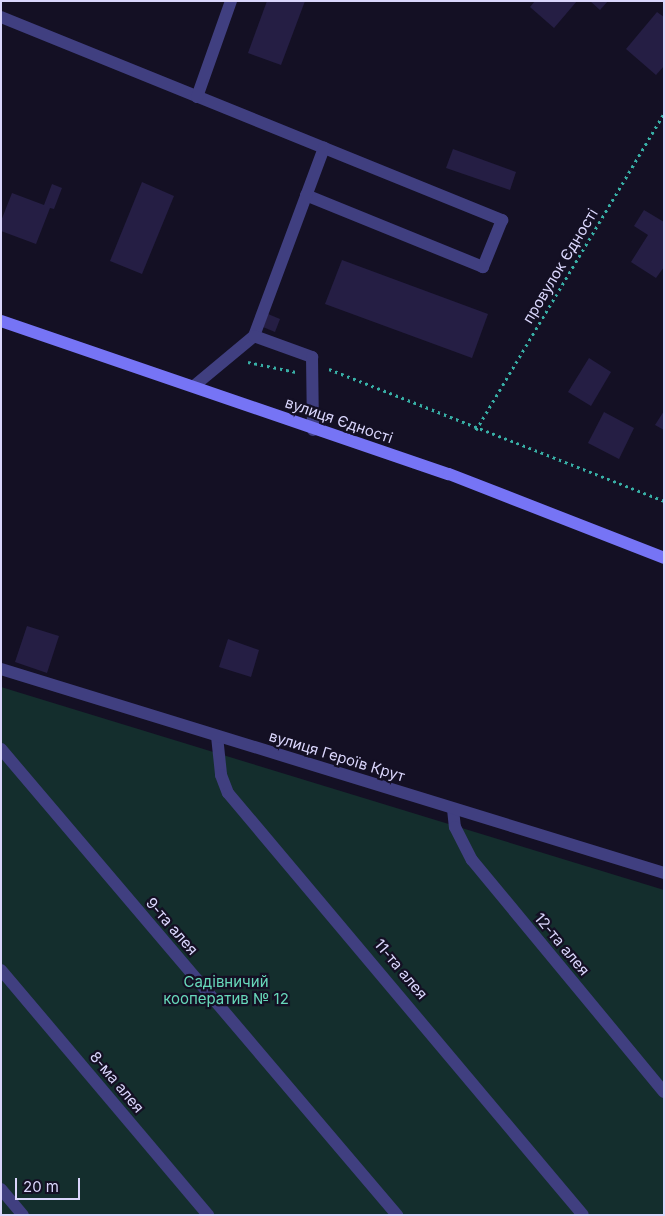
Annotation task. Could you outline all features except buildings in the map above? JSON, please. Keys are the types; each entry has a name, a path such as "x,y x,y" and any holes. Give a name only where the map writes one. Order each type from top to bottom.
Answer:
{"main road":[{"name":"вулиця Єдності","path":"1,321 194,386 313,430 449,474 664,558"}],"street":[{"path":"197,96 231,1"},
{"path":"1,16 502,220 483,266 306,195"},
{"path":"194,386 254,336 324,148"},
{"path":"254,336 312,357 313,430"},
{"name":"вулиця Героїв Крут","path":"1,670 664,874"},
{"name":"11-та алея","path":"217,736 220,775 228,793 583,1215"},
{"name":"9-та алея","path":"1,749 397,1215"},
{"name":"12-та алея","path":"453,809 458,836 472,860 664,1092"},
{"name":"8-ма алея","path":"1,970 208,1215"},
{"path":"1,1189 23,1215"}],"path":[{"name":"провулок Єдності","path":"476,430 664,114"},
{"path":"240,361 306,374"},
{"path":"326,368 476,430 664,501"}],"green space":[{"name":"Садівничий кооператив № 12","path":"1,687 664,890 664,1215 1,1215"}]}
